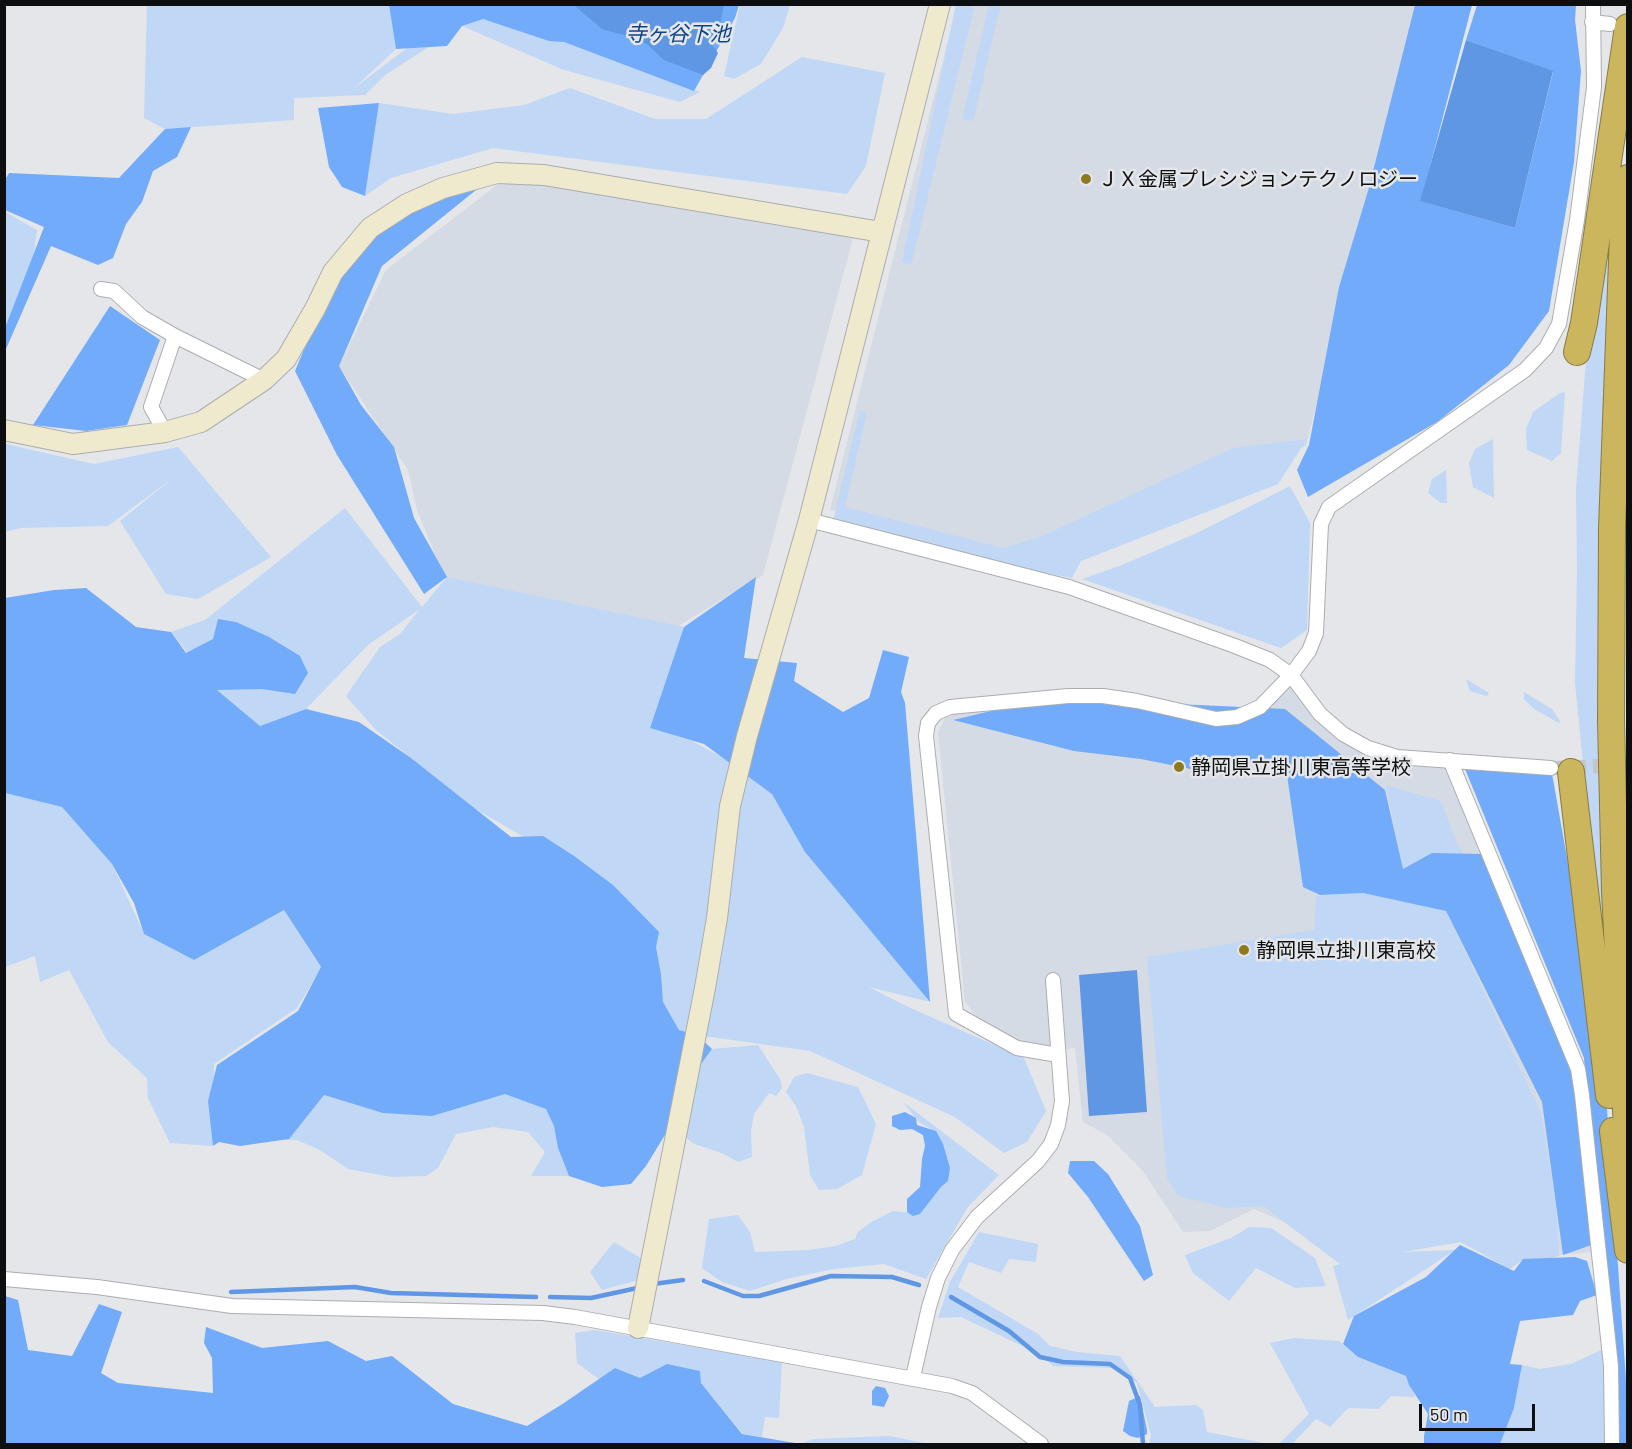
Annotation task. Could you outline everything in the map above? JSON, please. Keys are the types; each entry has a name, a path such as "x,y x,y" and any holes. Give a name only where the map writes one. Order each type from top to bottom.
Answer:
{"highway":[{"path":"1577,352 1584,323 1619,25"},
{"path":"1628,178 1623,234 1613,482 1611,720 1615,891 1628,1149"},
{"path":"1561,770 1628,1250"}],"street":[{"path":"638,1328 705,988 717,918 730,806 747,736 809,520 940,4"},
{"path":"1058,1055 1017,1048 956,1014 926,736 928,723 936,713 950,707 1068,696 1112,697 1216,719 1237,717 1260,707 1291,675 1309,651 1316,633 1320,524 1329,507 1525,370 1546,348 1559,324 1577,220 1594,87 1593,4"},
{"path":"1592,22 1619,25"},
{"path":"4,430 74,444 165,432 201,422 264,380 286,359 333,273 370,228 407,204 443,188 497,173 544,175 881,232"},
{"path":"101,289 114,291 142,317 175,336 264,380"},
{"path":"165,432 151,407 175,336"},
{"path":"809,520 1069,587 1235,645 1270,660 1291,675 1320,714 1343,734 1368,748 1397,757 1561,770"},
{"path":"1450,760 1578,1069 1611,1366 1612,1444"},
{"path":"913,1377 929,1307 938,1278 952,1250 977,1216 1038,1161 1051,1144 1058,1125 1062,1101 1053,981"},
{"path":"4,1279 97,1287 232,1306 543,1313 638,1328 952,1386 972,1393 1041,1444"}],"shaded area":[{"path":"147,4 389,5 396,49 353,89 432,29 483,19 564,42 700,92 680,102 564,70 462,26 385,75 365,95 294,98 294,120 165,129 144,118"},
{"path":"956,4 975,5 911,265 902,262"},
{"path":"389,5 739,5 735,18 694,91 564,42 549,41 483,19 462,26 447,46 396,49"},
{"path":"740,5 790,5 783,28 761,64 734,79 724,76"},
{"path":"957,5 1416,5 1306,446 1012,556 830,510"},
{"path":"989,5 1001,5 973,121 962,119"},
{"path":"1415,5 1472,5 1421,201 1515,228 1553,72 1466,40 1477,5 1576,5 1575,20 1581,71 1574,162 1549,311 1509,365 1437,422 1308,497 1297,470 1309,445 1339,287 1368,191"},
{"path":"802,57 885,73 866,166 847,194 493,148 391,178 365,196 379,103 453,114 524,105 570,88 655,119 706,119"},
{"path":"379,103 365,196 342,187 329,167 318,108"},
{"path":"191,127 177,157 153,171 142,202 126,224 113,258 98,265 51,246 6,349 5,328 44,227 5,210 5,180 9,173 119,178 165,129"},
{"path":"497,173 382,266 339,366 361,405 394,447 414,518 447,577 424,594 337,455 295,371 339,266 392,214"},
{"path":"530,181 853,238 763,575 678,626 447,584 417,510 408,470 339,366 386,270 497,185"},
{"path":"5,212 37,230 33,260 5,330"},
{"path":"1611,224 1607,908 1598,915 1575,683 1576,489 1587,348"},
{"path":"110,306 160,340 127,425 86,431 33,425"},
{"path":"1565,392 1561,453 1552,461 1527,450 1526,429 1533,412 1560,393"},
{"path":"860,410 867,413 845,507 1003,548 1040,537 1233,448 1307,439 1278,484 1081,561 1072,578 972,559 833,521"},
{"path":"1493,439 1494,498 1473,487 1469,463 1475,449"},
{"path":"5,444 94,464 178,447 271,557 198,599 166,594 120,521 174,477 108,526 21,528 5,532"},
{"path":"1446,470 1447,503 1441,503 1428,493 1432,479"},
{"path":"1290,486 1310,523 1307,630 1281,648 1082,579 1122,565 1197,533"},
{"path":"345,508 422,607 447,577 684,627 650,728 690,740 776,786 805,852 930,1002 869,987 1024,1058 1046,1111 1027,1142 1004,1153 955,1117 810,1051 697,1035 679,1030 663,1002 656,947 621,893 472,807 376,730 346,696 380,647 400,634 420,609 368,645 306,709 260,726 216,689 171,632 205,620"},
{"path":"756,577 744,658 797,663 794,681 843,712 869,698 883,650 909,657 901,692 905,703 930,1002 805,852 772,794 704,744 650,728 684,627"},
{"path":"86,588 136,627 171,632 186,653 213,639 218,619 236,622 269,637 300,656 308,673 295,694 262,689 217,690 260,726 306,709 359,722 411,758 511,837 543,836 574,856 613,885 659,932 656,947 663,1002 679,1030 697,1035 712,1049 701,1064 691,1092 646,1166 631,1184 602,1187 569,1176 558,1148 554,1126 546,1109 505,1094 432,1116 383,1113 324,1095 289,1139 240,1146 219,1142 213,1146 208,1101 217,1065 298,1011 321,967 284,910 194,960 144,934 134,903 112,864 62,807 5,793 5,598 54,590"},
{"name":"静岡県立掛川東高校","path":"1294,679 1366,753 1450,760 1483,854 1599,1251 1524,1259 1510,1269 1461,1242 1340,1264 1284,1222 1254,1209 1210,1231 1183,1232 1142,1170 1107,1135 1083,1122 1075,1048 1043,1052 989,1033 965,1002 938,732 950,707 1248,712"},
{"path":"1466,679 1489,693 1487,696 1470,691"},
{"path":"1524,692 1552,709 1559,723 1534,709 1524,699"},
{"path":"1046,698 1285,709 1385,790 1403,869 1432,853 1483,854 1578,1069 1597,1224 1584,1058 1465,769 1551,768 1604,1066 1627,1395 1627,1444 1613,1444 1597,1243 1563,1255 1542,1102 1446,911 1363,893 1320,895 1303,887 1285,761 1235,765 1201,771 1141,759 1074,751 953,720"},
{"path":"1386,785 1441,801 1463,854 1432,853 1403,870"},
{"path":"5,793 62,807 112,864 144,934 194,960 284,910 321,968 297,1008 214,1064 213,1146 170,1143 148,1098 147,1078 108,1042 69,970 40,982 35,956 5,967"},
{"path":"1363,893 1446,911 1541,1113 1556,1205 1559,1256 1540,1262 1523,1259 1510,1269 1461,1242 1402,1252 1455,1250 1348,1320 1333,1266 1340,1264 1264,1206 1228,1208 1178,1196 1167,1178 1147,957 1314,930 1316,896"},
{"path":"758,1045 780,1079 782,1088 776,1096 769,1093 754,1114 751,1131 752,1157 738,1162 724,1154 692,1143 680,1131 701,1064 712,1049"},
{"path":"807,1073 858,1087 876,1124 862,1175 837,1189 819,1190 810,1175 804,1127 796,1106 786,1092 794,1077"},
{"path":"508,1092 546,1108 554,1126 558,1148 569,1176 531,1176 545,1152 528,1132 493,1127 456,1134 438,1168 426,1176 392,1177 348,1169 320,1150 297,1140 285,1140 324,1095 377,1111"},
{"path":"903,1102 999,1175 967,1208 926,1279 884,1264 834,1269 786,1279 750,1291 722,1282 702,1268 709,1219 738,1215 750,1232 755,1252 809,1250 836,1246 855,1239 858,1232 871,1222 893,1211 920,1214 948,1181 936,1132 919,1122"},
{"path":"905,1112 916,1118 917,1125 936,1131 943,1144 950,1168 948,1181 920,1214 913,1216 907,1212 907,1199 920,1187 925,1146 923,1135 912,1129 900,1130 892,1126 892,1116"},
{"path":"1070,1161 1094,1161 1108,1174 1140,1226 1153,1275 1144,1281 1088,1197 1068,1173"},
{"path":"1249,1227 1271,1228 1315,1258 1326,1286 1295,1288 1256,1268 1229,1301 1193,1273 1185,1255 1231,1238"},
{"path":"979,1232 1038,1244 1036,1262 1009,1259 1001,1273 969,1262 958,1287 1038,1334 1050,1346 1077,1352 1120,1356 1155,1407 1196,1405 1203,1410 1207,1432 1269,1444 1149,1444 1151,1435 1137,1383 1115,1368 1054,1366 1033,1351 961,1317 938,1318 950,1282"},
{"path":"614,1242 642,1259 645,1273 635,1281 602,1290 590,1272"},
{"path":"1460,1245 1514,1271 1523,1259 1575,1257 1587,1261 1597,1295 1580,1301 1573,1315 1520,1321 1510,1364 1522,1365 1514,1408 1500,1444 1424,1444 1428,1414 1409,1385 1406,1376 1358,1357 1343,1344 1354,1316 1426,1277"},
{"path":"5,1296 18,1300 28,1350 72,1356 99,1304 122,1312 101,1373 118,1383 213,1393 212,1358 204,1343 206,1327 262,1348 328,1341 366,1361 392,1356 453,1404 527,1426 615,1368 640,1378 667,1364 700,1371 701,1383 742,1434 801,1444 5,1444"},
{"path":"595,1330 782,1362 779,1418 765,1417 762,1437 743,1434 701,1383 700,1371 640,1378 615,1368 599,1379 577,1363 575,1333"},
{"path":"1294,1338 1339,1341 1358,1357 1406,1376 1415,1397 1391,1396 1379,1409 1348,1408 1330,1427 1316,1419 1292,1444 1279,1444 1309,1414 1270,1343"},
{"path":"1606,1348 1604,1371 1606,1444 1500,1444 1514,1408 1522,1365 1540,1369 1571,1364"},
{"path":"876,1386 885,1388 889,1396 884,1407 872,1405 872,1391"},
{"path":"1140,1396 1147,1434 1138,1438 1123,1431 1129,1401"},
{"path":"889,1436 924,1444 800,1444 813,1439"}],"water":[{"name":"寺ヶ谷下池","path":"574,5 724,5 718,33 707,37 718,53 711,68 703,75 664,60 638,39 602,29"},
{"path":"1466,40 1553,71 1515,228 1420,201"},
{"path":"1137,970 1147,1112 1089,1116 1079,975"}],"waterway":[{"path":"704,1281 743,1296 759,1296 831,1276 892,1277 919,1285"},
{"path":"653,1284 683,1280"},
{"path":"231,1292 355,1287 391,1293 536,1297"},
{"path":"550,1297 591,1298 642,1287"},
{"path":"951,1297 1009,1331 1040,1357 1063,1362 1110,1364 1130,1378 1140,1405 1143,1444"}],"tunnel":[{"path":"1551,768 1628,765"}],"place":[{"name":"ＪＸ金属プレシジョンテクノロジー","path":"1086,179"},
{"name":"静岡県立掛川東高等学校","path":"1179,767"},
{"name":"静岡県立掛川東高校","path":"1244,950"}]}
